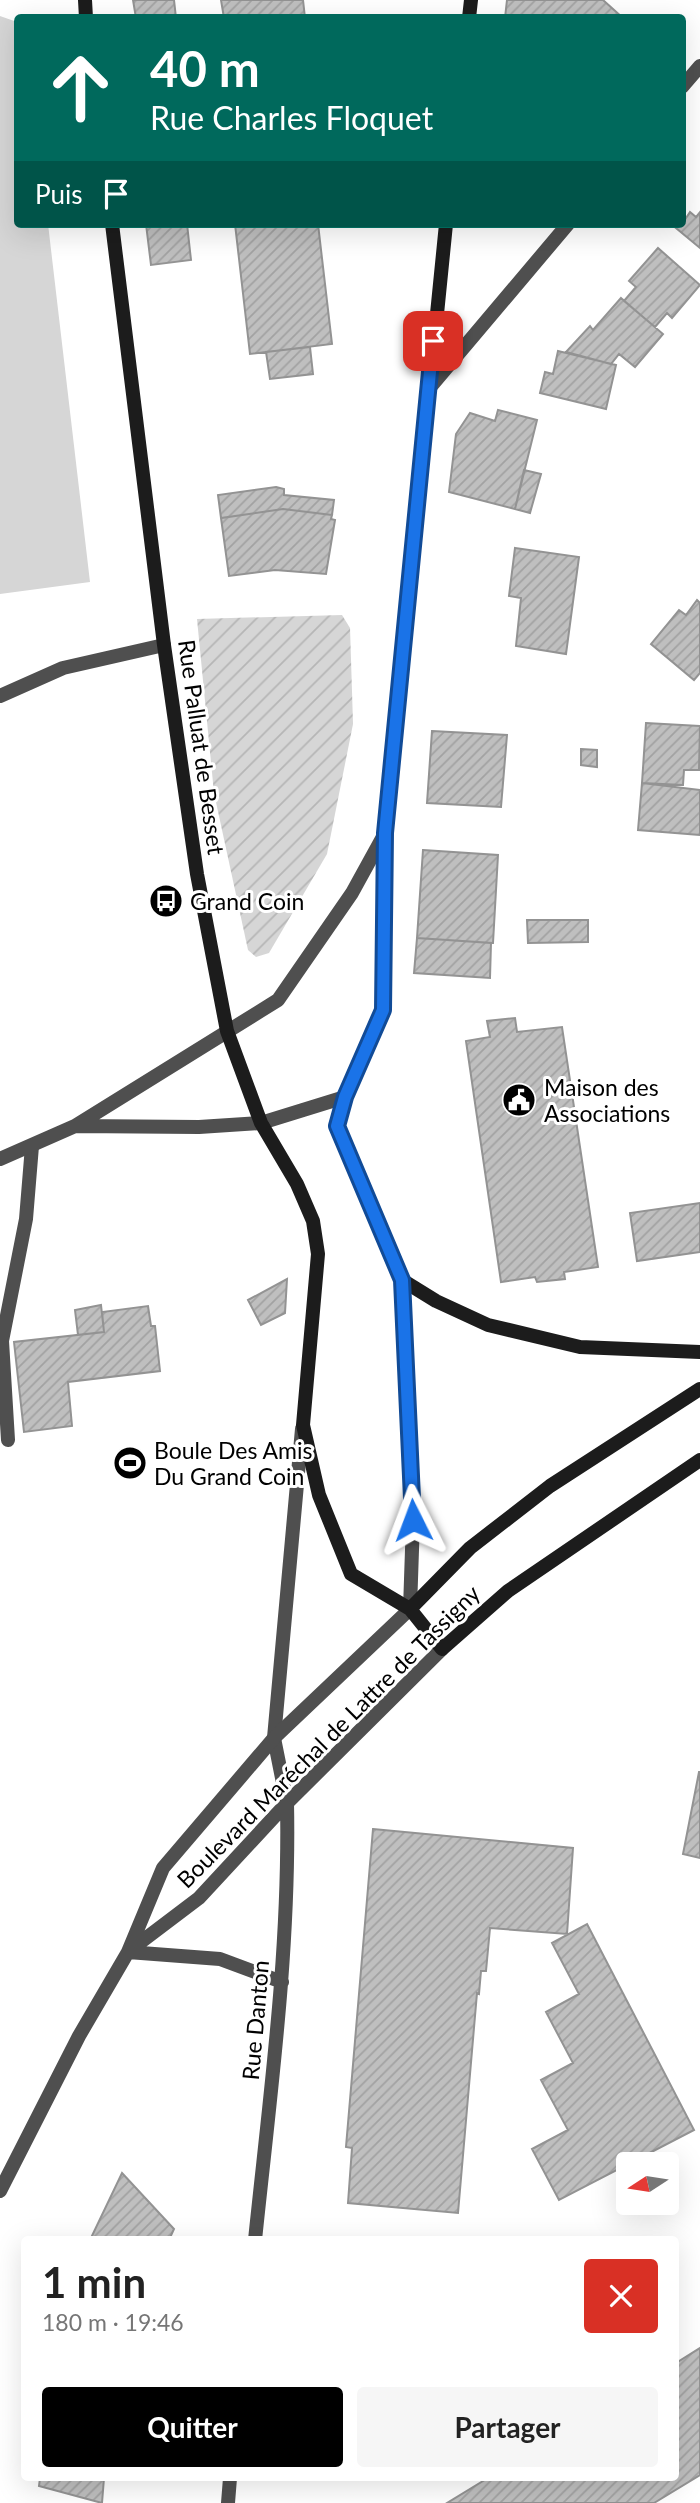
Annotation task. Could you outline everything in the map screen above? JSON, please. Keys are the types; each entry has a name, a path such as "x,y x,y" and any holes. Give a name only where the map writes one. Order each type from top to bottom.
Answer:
{"main road":[{"name":"Rue Palluat de Besset","path":"112,228 164,645 197,874 227,1031 261,1123 297,1184 313,1221 318,1254 303,1424 318,1495 351,1574 410,1609"},
{"path":"446,228 427,391 385,833 383,1010 345,1097 337,1126 402,1280 436,1301 488,1325 566,1344 700,1352"},
{"name":"Boulevard Maréchal de Lattre de Tassigny","path":"410,1609 470,1548 550,1486 700,1389"},
{"name":"Boulevard Maréchal de Lattre de Tassigny","path":"442,1649 508,1591 700,1460"},
{"path":"410,1609 442,1649"}],"street":[{"path":"686,82 700,66"},
{"path":"427,391 565,228"},
{"path":"0,696 63,668 164,645"},
{"path":"0,1159 75,1126 278,1000 352,892 385,833"},
{"path":"75,1126 199,1127 261,1123 345,1097"},
{"path":"8,1440 2,1341 26,1219 32,1146"},
{"path":"402,1280 413,1520 410,1609"},
{"name":"Rue Danton","path":"255,2236 282,1982 288,1876 287,1803 274,1738 303,1424"},
{"name":"Boulevard Maréchal de Lattre de Tassigny","path":"0,2190 79,2036 128,1952 163,1868 274,1738 410,1609"},
{"name":"Boulevard Maréchal de Lattre de Tassigny","path":"128,1952 199,1898 287,1803 442,1649"},
{"path":"128,1952 220,1959 282,1982"},
{"path":"228,2503 230,2481"}],"shaded area":[{"path":"0,16 14,21 14,228 48,228 90,582 0,594"},
{"path":"342,615 350,628 353,724 327,854 269,953 256,957 248,950 214,793 197,619"}],"building":[{"path":"133,0 174,0 176,14 135,14"},
{"path":"221,0 303,0 305,14 223,14"},
{"path":"507,0 603,0 619,14 505,14"},
{"path":"690,212 696,217 700,212 700,248 676,228 686,228 686,218"},
{"path":"146,228 187,228 191,260 151,265"},
{"path":"235,228 318,228 332,344 250,354"},
{"path":"658,248 700,285 672,318 667,313 655,327 624,301 636,287 629,281"},
{"path":"621,298 663,334 635,367 619,354 611,364 566,352 590,326 593,330"},
{"path":"310,347 313,374 270,379 266,352"},
{"path":"558,351 616,365 606,409 540,393 545,372 553,374"},
{"path":"498,410 537,420 515,509 449,492 456,434 470,413 495,421"},
{"path":"524,470 541,474 530,513 515,509"},
{"path":"276,487 284,489 284,495 334,500 332,515 283,509 221,518 218,495"},
{"path":"283,509 332,515 331,519 335,520 326,574 275,570 229,576 221,518"},
{"path":"515,548 579,557 566,654 516,646 521,598 509,596"},
{"path":"697,600 700,603 700,673 694,680 651,644 679,610 686,615"},
{"path":"646,723 700,726 699,770 684,770 683,785 642,783"},
{"path":"432,731 507,735 501,807 427,803"},
{"path":"581,749 597,750 597,767 581,765"},
{"path":"642,783 700,790 700,835 638,830"},
{"path":"423,850 498,855 493,943 417,938"},
{"path":"169,888 173,911 162,912 159,890"},
{"path":"527,920 588,920 588,942 528,943"},
{"path":"417,938 491,943 490,978 414,973"},
{"path":"515,1018 517,1032 562,1027 598,1267 564,1272 565,1279 537,1282 535,1277 501,1282 466,1041 490,1037 487,1021"},
{"path":"700,1203 700,1252 637,1261 630,1213"},
{"path":"287,1279 285,1313 261,1325 248,1300"},
{"path":"101,1305 104,1332 78,1335 75,1310"},
{"path":"148,1306 151,1326 155,1326 160,1371 68,1382 72,1426 24,1432 14,1342 104,1332 102,1312"},
{"path":"700,1772 700,1858 683,1854"},
{"path":"373,1829 573,1848 567,1934 490,1928 486,1971 481,1971 479,1994 477,1993 458,2213 348,2203 352,2148 346,2147"},
{"path":"587,1924 694,2130 652,2152 616,2152 616,2170 559,2200 532,2149 568,2130 541,2080 573,2063 546,2012 579,1994 552,1943"},
{"path":"122,2173 174,2229 171,2236 92,2236"},
{"path":"700,2348 700,2475 654,2503 447,2503 483,2481 679,2481 679,2361"},
{"path":"40,2481 104,2481 102,2503 39,2486"}],"place":[{"name":"Grand Coin","path":"166,901"},
{"name":"Maison des Associations","path":"519,1100"},
{"name":"Boule Des Amis Du Grand Coin","path":"130,1463"}],"route":[{"path":"413,1520 402,1280 337,1126 345,1097 383,1010 385,833 433,341"}]}
